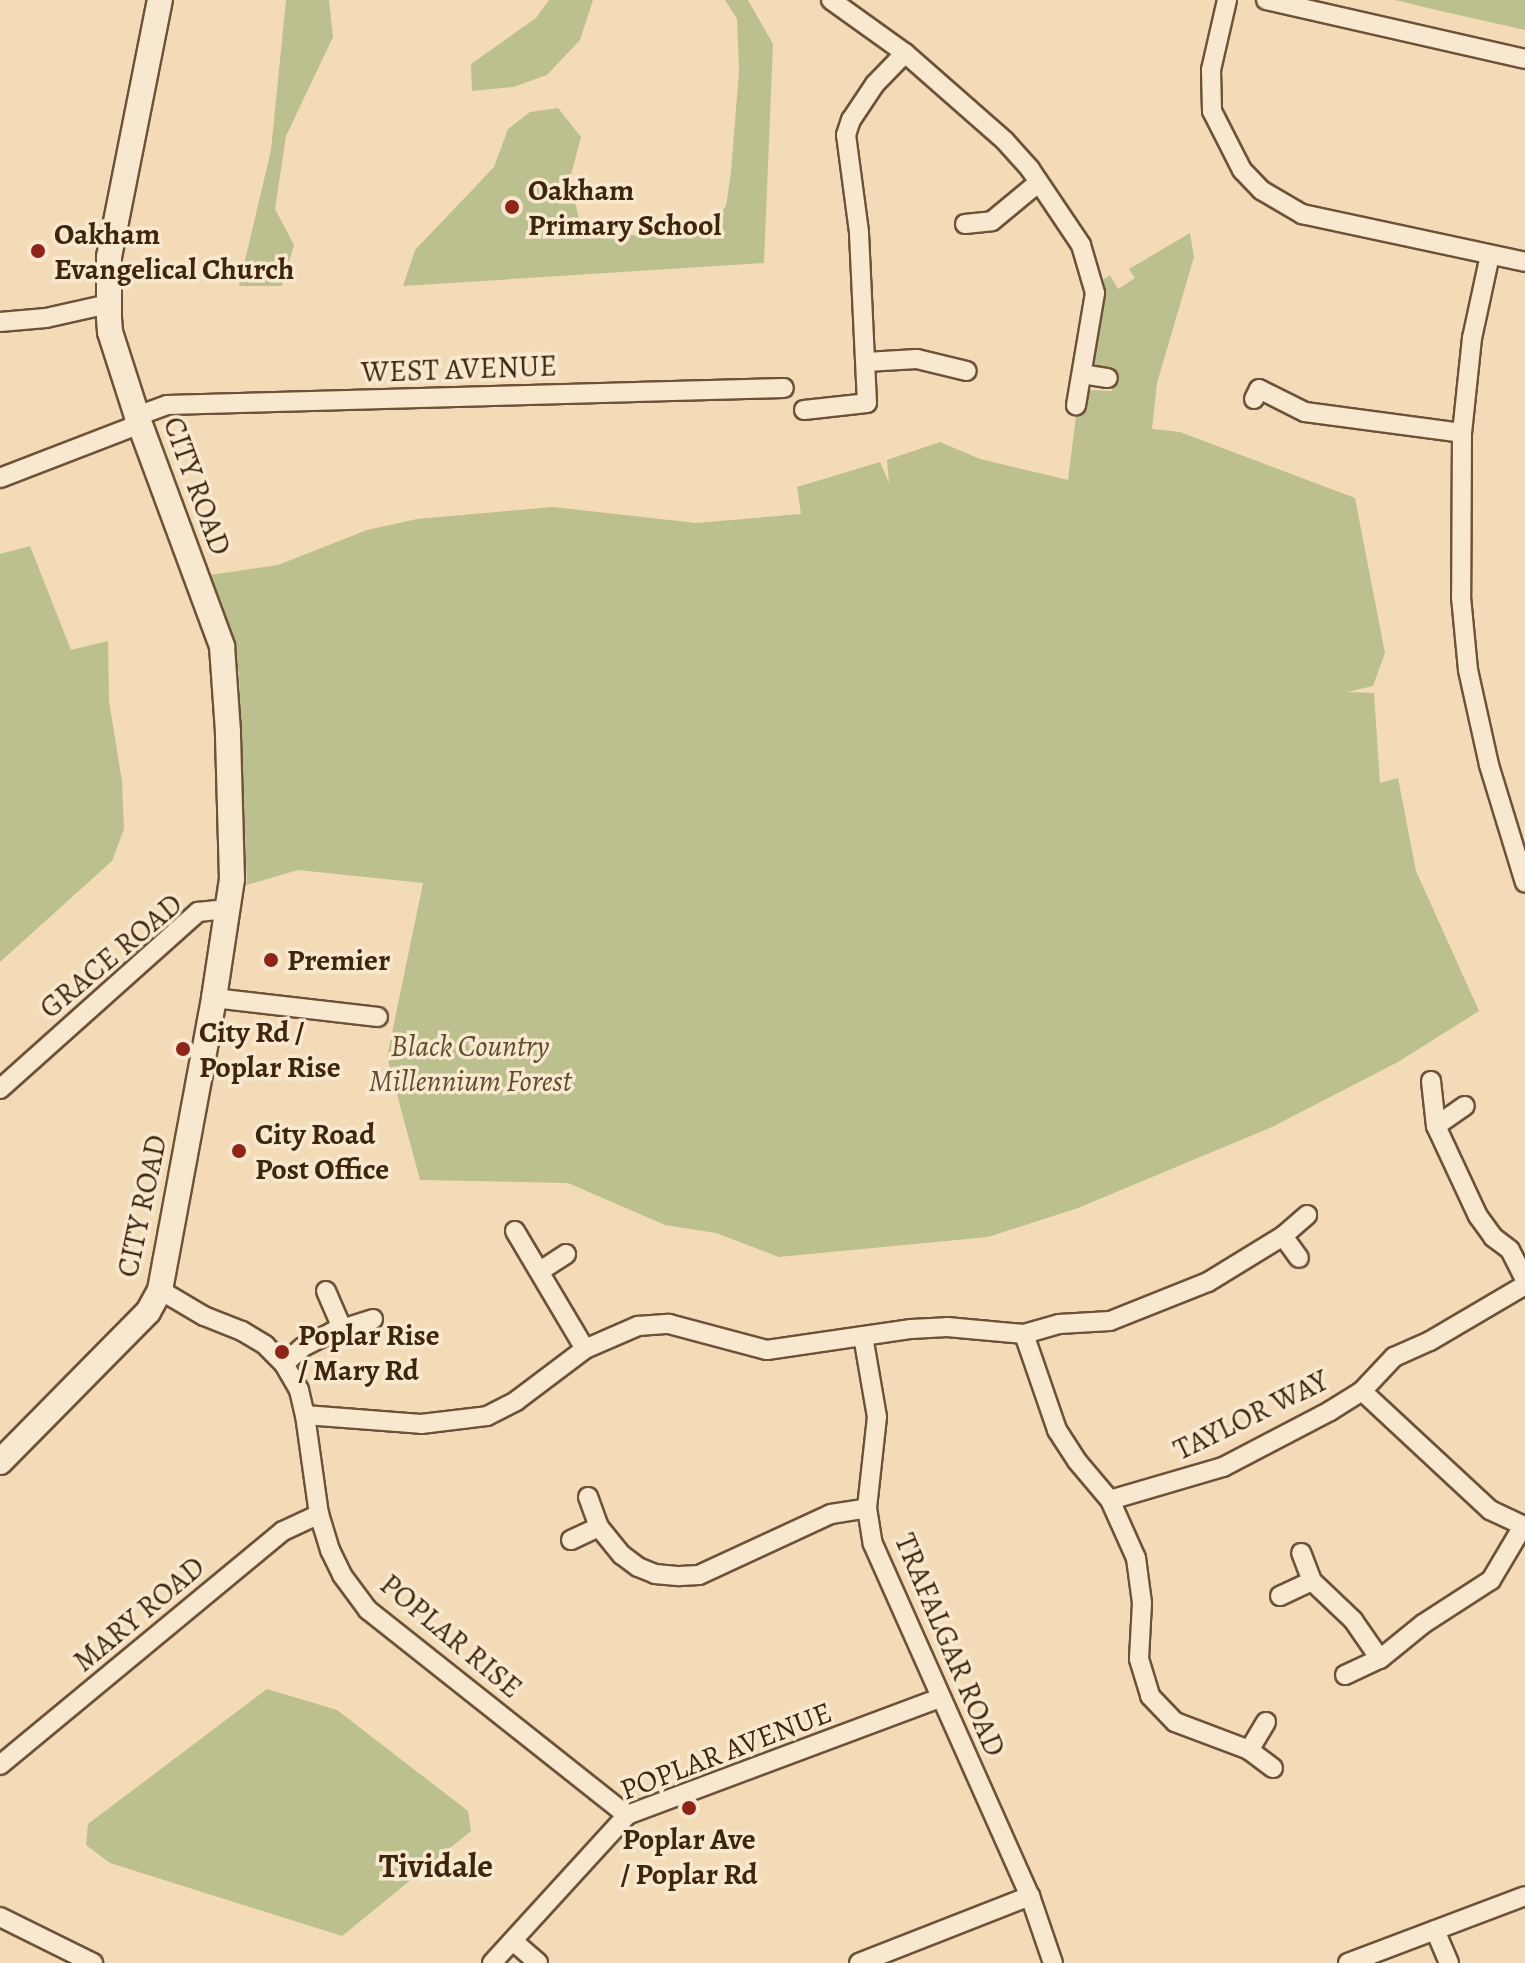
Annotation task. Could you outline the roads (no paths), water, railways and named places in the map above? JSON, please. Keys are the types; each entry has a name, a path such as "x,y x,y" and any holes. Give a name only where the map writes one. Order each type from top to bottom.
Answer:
{"street":[{"name":"CITY ROAD","path":"0,1462 148,1312 160,1290 214,998 227,909 231,864 222,646 138,420 110,332 109,257 160,0"},
{"path":"831,0 905,53 1005,141 1081,245 1092,275 1094,303 1076,405"},
{"path":"1227,0 1211,70 1212,111 1242,170 1261,190 1302,214 1525,262"},
{"path":"1266,0 1525,59"},
{"path":"804,410 867,403 855,190 846,135 851,120 875,84 905,53"},
{"path":"965,224 992,221 1038,183"},
{"path":"1490,255 1472,338 1462,433 1461,597 1468,670 1491,773 1525,883"},
{"path":"0,322 46,318 108,304"},
{"path":"866,362 917,359 967,371"},
{"path":"1082,374 1108,378"},
{"name":"WEST AVENUE","path":"0,478 167,405 784,388"},
{"path":"1258,388 1305,412 1462,433"},
{"name":"GRACE ROAD","path":"0,1089 198,912 227,909"},
{"path":"214,998 378,1017"},
{"name":"TAYLOR WAY","path":"1110,1500 1223,1467 1362,1391 1394,1357 1443,1334 1525,1282 1510,1250 1493,1237 1478,1216 1436,1126 1431,1081"},
{"path":"1436,1126 1465,1106"},
{"path":"305,1415 421,1424 487,1416 516,1401 585,1349 638,1326 669,1324 767,1350 947,1327 1024,1334 1059,1324 1110,1321 1130,1316 1208,1282 1283,1236 1307,1215"},
{"path":"515,1231 585,1349"},
{"path":"1283,1236 1299,1258"},
{"path":"540,1271 566,1254"},
{"name":"POPLAR RISE","path":"160,1290 204,1316 253,1338 284,1364 299,1390 305,1415 319,1514 342,1575 368,1610 627,1815"},
{"path":"326,1291 342,1328"},
{"path":"284,1364 303,1347 342,1328 373,1319"},
{"path":"1024,1334 1031,1363 1057,1430 1077,1461 1110,1500 1136,1558 1142,1603 1139,1659 1150,1696 1175,1722 1249,1750 1273,1768"},
{"name":"TRAFALGAR ROAD","path":"863,1336 877,1417 867,1508 873,1544 1030,1896 1053,1963"},
{"path":"1345,1675 1380,1659 1423,1624 1491,1580 1524,1526 1480,1501 1362,1391"},
{"path":"588,1497 599,1527 622,1555 638,1567 655,1574 680,1576 699,1575 831,1514 867,1508"},
{"name":"MARY ROAD","path":"0,1765 283,1531 319,1514"},
{"path":"571,1540 599,1527"},
{"path":"1301,1553 1312,1581 1353,1620 1380,1659"},
{"path":"1280,1596 1312,1581"},
{"name":"POPLAR AVENUE","path":"492,1963 627,1815 940,1698"},
{"path":"1249,1750 1266,1722"},
{"path":"859,1963 1030,1896"},
{"path":"1348,1963 1525,1896"},
{"path":"0,1917 93,1963"},
{"path":"1435,1930 1449,1963"},
{"path":"513,1941 538,1963"}],"place":[{"name":"Oakham Primary School","path":"512,207"},
{"name":"Oakham Evangelical Church","path":"38,251"},
{"name":"Premier","path":"271,960"},
{"name":"City Rd / Poplar Rise","path":"183,1049"},
{"name":"City Road Post Office","path":"239,1151"},
{"name":"Poplar Rise / Mary Rd","path":"282,1352"},
{"name":"Poplar Ave / Poplar Rd","path":"689,1808"}],"district":[{"name":"Tividale","path":"436,1866"}],"park label":[{"name":"Black Country Millennium Forest","path":"470,1063"}]}
